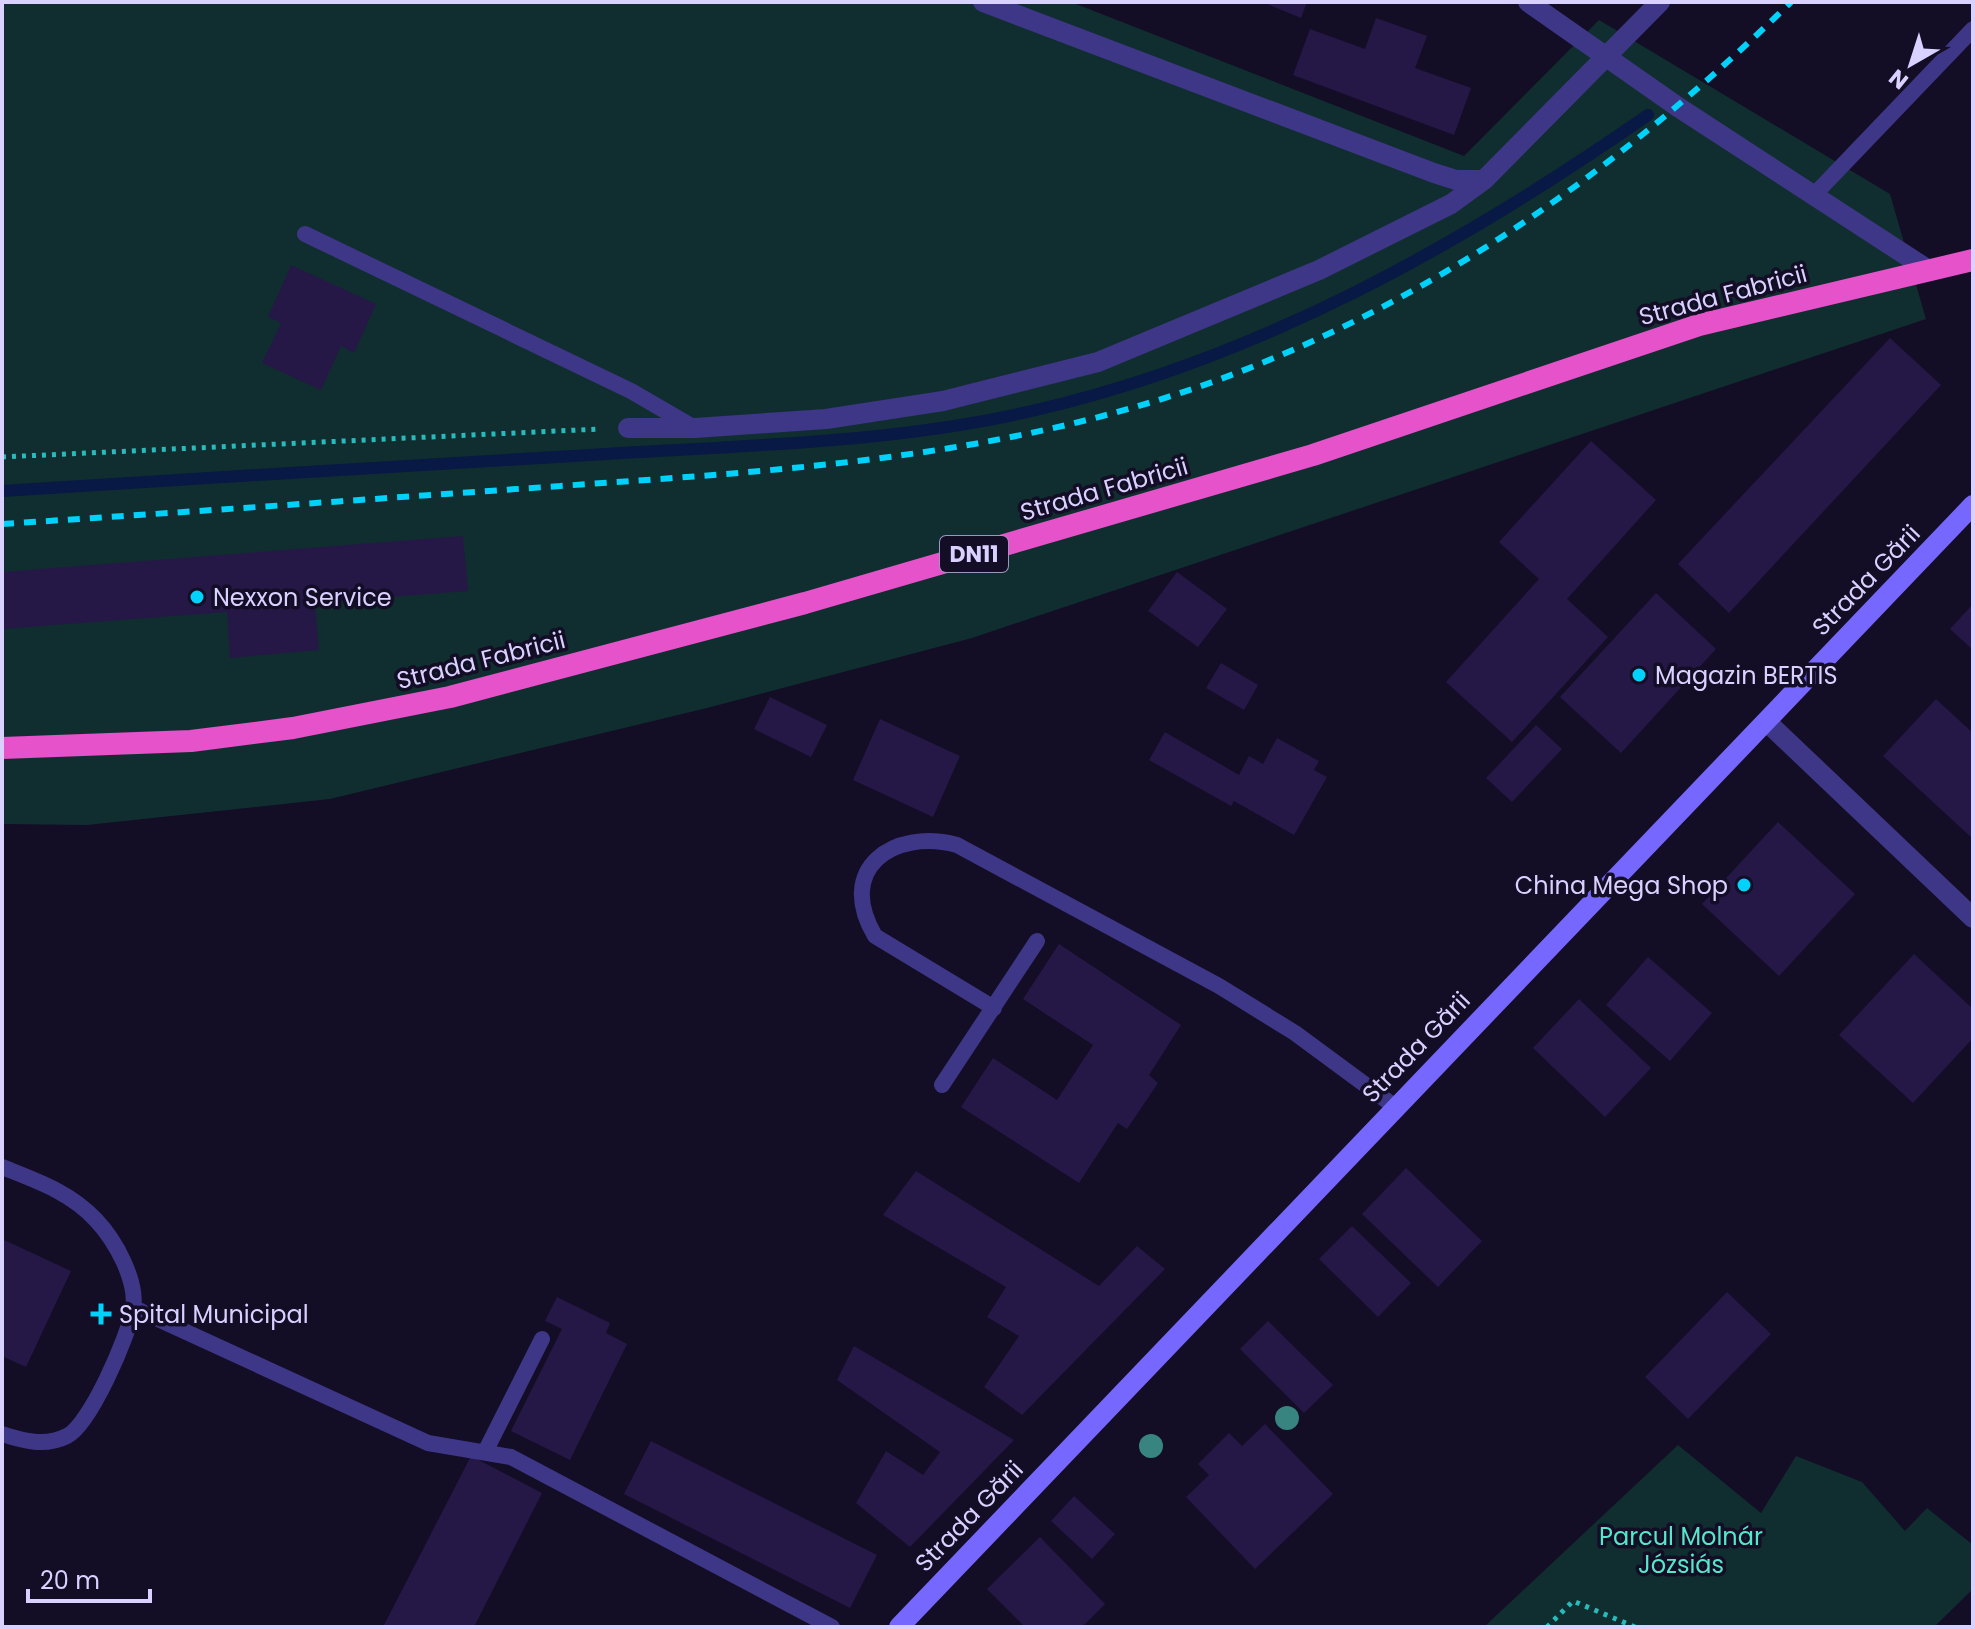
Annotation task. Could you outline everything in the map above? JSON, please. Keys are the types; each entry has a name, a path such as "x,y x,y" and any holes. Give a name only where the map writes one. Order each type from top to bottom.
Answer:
{"highway":[{"name":"Strada Fabricii","path":"2,748 191,741 293,728 450,697 820,599 1313,455 1699,325 1927,269 1972,261"}],"main road":[{"name":"Strada Gării","path":"899,1627 1394,1106 1973,505"}],"street":[{"path":"983,2 1434,173 1456,180 1484,180"},
{"path":"1528,2 1606,58 1927,269"},
{"path":"628,428 695,428 826,419 943,401 1098,362 1319,270 1451,204 1484,180 1660,2"},
{"path":"1767,722 1973,918"}],"lane":[{"path":"1814,195 1973,29"},
{"path":"305,234 631,391 695,428"},
{"path":"994,1008 875,936 863,912 862,886 870,869 892,847 922,839 957,845 1219,986 1295,1033 1394,1106"},
{"path":"942,1085 1037,941"},
{"path":"2,1167 55,1188 98,1222 126,1270 134,1308 98,1400 80,1428 69,1435 42,1443 2,1434"},
{"path":"134,1308 428,1443 511,1457 832,1627"},
{"path":"485,1452 542,1339"}],"path":[{"path":"2,457 628,428"},
{"path":"1547,1627 1573,1601 1635,1627"}],"green space":[{"path":"2,2 1071,2 1464,156 1599,20 1890,194 1926,319 972,638 707,708 330,799 87,825 2,824"},
{"name":"Parcul Molnár Józsiás","path":"1678,1445 1761,1513 1796,1456 1862,1482 1905,1531 1927,1508 1973,1545 1973,1589 1934,1627 1484,1627"}],"building":[{"path":"1262,2 1307,2 1301,18"},
{"path":"1376,18 1427,36 1415,68 1471,88 1454,135 1293,75 1310,29 1365,49"},
{"path":"291,265 376,304 354,353 341,346 321,390 262,363 281,323 268,317"},
{"path":"1890,338 1941,385 1729,613 1678,564"},
{"path":"1591,441 1656,500 1567,599 1608,637 1512,742 1446,682 1539,579 1499,542"},
{"name":"Nexxon Service","path":"463,536 468,591 315,603 319,650 230,658 227,612 2,629 2,572"},
{"path":"1177,572 1227,609 1198,647 1148,611"},
{"path":"1656,593 1716,649 1621,753 1560,697"},
{"path":"1973,604 1973,650 1950,629"},
{"path":"1221,663 1258,685 1244,710 1206,688"},
{"path":"770,697 827,725 811,757 754,729"},
{"path":"1936,699 1973,733 1973,839 1883,756"},
{"path":"880,719 960,756 933,817 853,780"},
{"path":"1536,725 1562,749 1512,802 1486,778"},
{"path":"1165,732 1239,775 1249,756 1263,764 1277,738 1319,761 1314,770 1327,777 1294,835 1234,801 1231,806 1149,760"},
{"path":"1778,822 1855,894 1779,976 1702,904"},
{"path":"1059,944 1181,1025 1149,1075 1158,1083 1127,1129 1118,1123 1079,1183 961,1107 993,1058 1057,1100 1093,1045 1023,999"},
{"path":"1914,954 1973,1009 1973,1038 1913,1103 1839,1035"},
{"path":"1648,957 1712,1013 1670,1061 1606,1005"},
{"path":"1579,999 1651,1068 1605,1117 1533,1048"},
{"path":"1406,1168 1482,1241 1438,1287 1362,1214"},
{"path":"916,1171 1099,1286 1137,1246 1165,1269 1022,1415 984,1387 1019,1336 987,1317 1006,1287 883,1215"},
{"path":"1352,1226 1411,1283 1378,1317 1319,1259"},
{"path":"2,1239 71,1271 26,1367 2,1356"},
{"path":"1727,1292 1771,1334 1688,1419 1645,1377"},
{"path":"557,1297 610,1323 606,1333 627,1344 570,1460 511,1431 562,1329 545,1321"},
{"path":"1268,1321 1333,1385 1304,1413 1240,1349"},
{"path":"854,1346 1014,1440 910,1547 856,1503 886,1451 923,1475 940,1452 837,1380"},
{"path":"1265,1424 1333,1494 1255,1569 1186,1497 1209,1475 1198,1464 1229,1433 1242,1446"},
{"path":"651,1441 877,1555 850,1608 624,1494"},
{"path":"471,1456 542,1493 474,1627 383,1627"},
{"path":"1074,1496 1115,1534 1092,1559 1051,1521"},
{"path":"1040,1537 1105,1604 1082,1627 1025,1627 987,1589"}],"waterway":[{"path":"2,491 822,441 930,430 1036,410 1119,388 1200,360 1356,292 1505,209 1648,115"}],"railway":[{"path":"2,524 742,473 920,453 1008,438 1096,418 1183,392 1269,360 1412,291 1481,250 1611,159 1733,57 1791,2"}],"place":[{"name":"Nexxon Service","path":"197,597"},
{"name":"Magazin BERTIS","path":"1639,675"},
{"name":"China Mega Shop","path":"1744,885"},
{"name":"Spital Municipal","path":"101,1314"}]}
